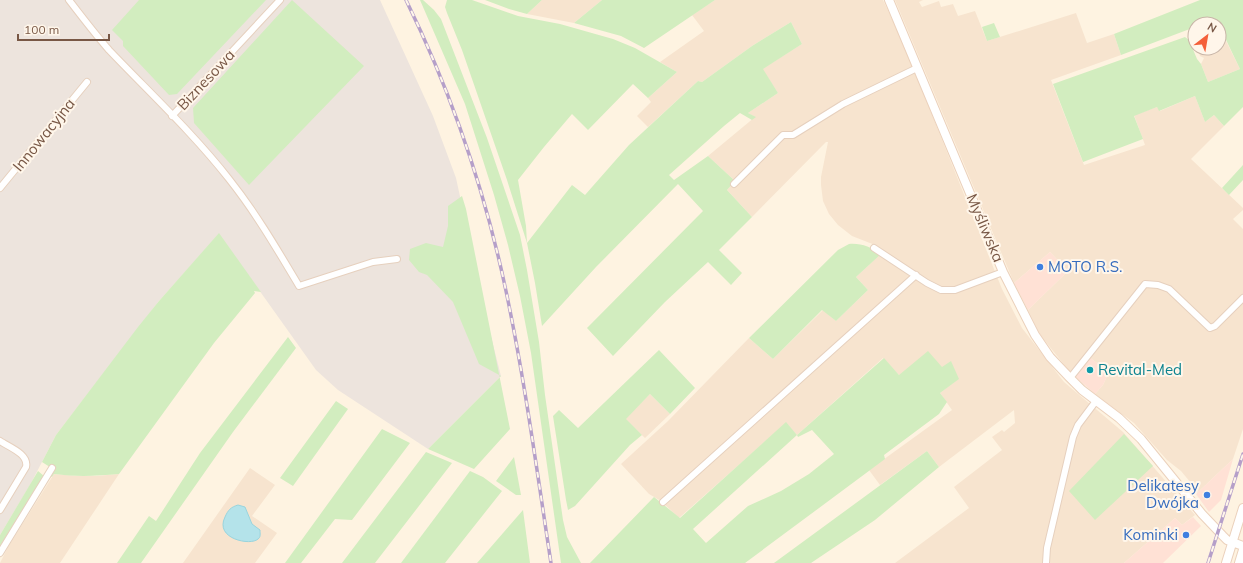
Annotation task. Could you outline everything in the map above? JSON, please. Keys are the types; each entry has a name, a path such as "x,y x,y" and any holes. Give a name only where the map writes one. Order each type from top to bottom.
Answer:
{"street":[{"name":"Biznesowa","path":"69,0 105,45 172,116 280,0"},
{"name":"Myśliwska","path":"888,0 1003,272 1035,335 1050,357 1070,378 1096,401 1119,418 1141,439 1205,517 1223,536 1243,546"},
{"path":"734,184 784,135 793,135 843,104 917,68"},
{"name":"Innowacyjna","path":"0,188 87,82"},
{"path":"172,116 210,156 247,202 267,232 298,286 373,262 397,259"},
{"path":"874,248 941,290 955,290 1003,272"},
{"path":"663,502 916,275"},
{"path":"1070,378 1145,284 1158,285 1169,289 1210,328 1215,326 1243,298"},
{"path":"1046,563 1047,548 1073,437 1078,425 1096,401"},
{"path":"0,441 24,457 27,462 26,468 0,510"},
{"path":"0,553 52,468"},
{"path":"1226,563 1243,508"},
{"path":"1239,563 1243,550"}],"shaded area":[{"path":"0,0 380,0 433,116 456,178 487,321 501,376 428,449 338,390 316,370 219,234 159,301 56,435 30,485 0,535"},
{"path":"542,0 602,0 574,23 527,14"},
{"path":"715,0 883,0 904,45 1002,289 1022,328 1064,382 1123,432 1195,515 1182,525 1175,518 1124,563 895,563 969,508 954,487 1002,450 992,437 1002,430 1004,432 1015,423 1014,410 939,467 927,451 880,485 869,470 952,410 940,393 958,379 951,362 943,368 899,375 883,358 797,435 786,423 679,518 661,501 649,494 621,464 668,421 749,338 773,359 823,310 836,321 868,290 856,277 884,251 875,245 852,236 838,225 829,214 823,201 821,185 821,177 828,142 826,142 752,217 727,190 735,181 708,156 755,117 748,113 778,93 762,69 802,44 791,22 752,46 702,82 698,81 648,127 637,116 651,102 648,98 677,72 660,62 704,31 692,15"},
{"path":"895,0 923,0 919,2 922,7 939,1 941,7 953,4 958,16 975,11 987,41 1076,13 1087,43 1114,34 1121,55 1051,80 1084,165 1145,145 1134,115 1157,107 1160,111 1195,96 1205,122 1214,115 1224,126 1191,159 1243,208 1243,210 1233,219 1243,229 1243,429 1233,459 1196,494 1191,483 1181,471 1167,460 1134,423 1095,394 1103,385 1109,372 1085,354 1070,372 1041,336 1028,310 1068,271 1050,252 1014,283"},
{"path":"1227,43 1240,69 1208,82 1201,64 1204,58 1200,56 1227,56"},
{"path":"1050,252 1068,271 1028,310 1014,283"},
{"path":"1085,354 1109,372 1103,385 1095,394 1070,372"},
{"path":"650,394 670,414 645,438 625,419"},
{"path":"1233,459 1221,500 1209,512 1196,494"},
{"path":"250,468 275,485 252,516 277,533 255,563 183,563"},
{"path":"54,474 96,476 119,474 60,563 0,563 8,547"},
{"path":"1193,517 1201,526 1163,563 1124,563 1175,518 1182,525"}],"green space":[{"path":"139,0 266,0 177,94 169,95 123,46 123,41 112,30"},
{"path":"292,0 364,66 249,185 194,123 193,108"},
{"path":"420,0 423,0 441,19 487,138 520,235 539,342 563,520 567,537 581,563 561,563 531,353 508,245 465,104"},
{"path":"447,0 472,0 518,16 560,24 613,39 635,48 677,72 648,98 633,84 588,130 572,114 518,180 526,226 527,243 462,50 445,7"},
{"path":"485,0 542,0 527,14"},
{"path":"602,0 715,0 644,48 621,36 574,23"},
{"path":"1200,0 1243,0 1243,107 1224,126 1214,115 1205,122 1195,96 1159,111 1157,107 1134,116 1143,139 1083,162 1053,84 1185,37 1187,38 1187,56 1196,56 1201,64 1208,82 1240,69 1227,42 1227,16 1187,16 1187,30 1121,55 1114,34"},
{"path":"791,22 802,44 763,69 778,93 748,113 756,117 752,120 740,113 669,175 674,180 708,156 735,181 727,190 752,217 719,250 742,273 731,285 708,262 665,302 613,356 587,328 703,211 678,184 596,267 542,326 527,243 572,185 585,195 629,145 698,81 702,82 752,46"},
{"path":"994,23 1000,37 987,41 982,27"},
{"path":"1243,165 1243,180 1229,195 1222,188"},
{"path":"462,196 466,209 499,375 479,364 453,302 427,275 419,272 409,260 410,249 426,243 443,247 448,226 448,206"},
{"path":"219,233 261,292 254,291 255,293 214,343 119,474 70,476 54,474 52,477 49,475 53,469 42,462 56,435 138,327"},
{"path":"849,244 866,246 881,254 856,277 868,290 836,321 822,310 773,359 749,338 838,250"},
{"path":"288,337 296,348 233,432 141,563 117,563 149,516 156,521 200,453"},
{"path":"659,350 695,388 670,414 650,394 626,419 642,435 630,445 575,506 568,510 553,416 559,410 578,428"},
{"path":"928,351 942,367 951,361 959,379 940,393 947,402 939,414 884,455 885,459 745,563 590,563 654,497 680,518 786,422 797,435 884,358 899,375","holes":["812,430 834,454 809,474 781,491 748,506 706,543 693,529 797,435 798,437"]},
{"path":"500,377 510,429 474,469 428,449"},
{"path":"336,401 348,409 293,486 280,478"},
{"path":"382,429 410,443 352,520 335,519 301,563 285,563"},
{"path":"1124,434 1153,466 1095,520 1069,491"},
{"path":"927,451 939,467 875,520 811,563 774,563"},
{"path":"426,452 452,463 375,563 342,563"},
{"path":"514,457 521,495 516,495 496,481"},
{"path":"38,471 44,476 43,478 0,546 0,535"},
{"path":"470,471 483,477 502,491 445,563 401,563"},
{"path":"523,510 530,563 477,563"}],"water":[{"path":"238,505 245,507 252,524 260,530 260,536 258,539 248,542 242,541 235,539 225,531 223,525 226,515 232,508"}],"railway":[{"path":"406,0 438,70 452,106 477,179 498,254 519,359 551,563"},
{"path":"1208,563 1243,454"}],"place":[{"name":"MOTO R.S.","path":"1040,267"},
{"name":"Revital-Med","path":"1090,370"},
{"name":"Delikatesy Dwójka","path":"1207,495"},
{"name":"Kominki","path":"1186,535"}]}
